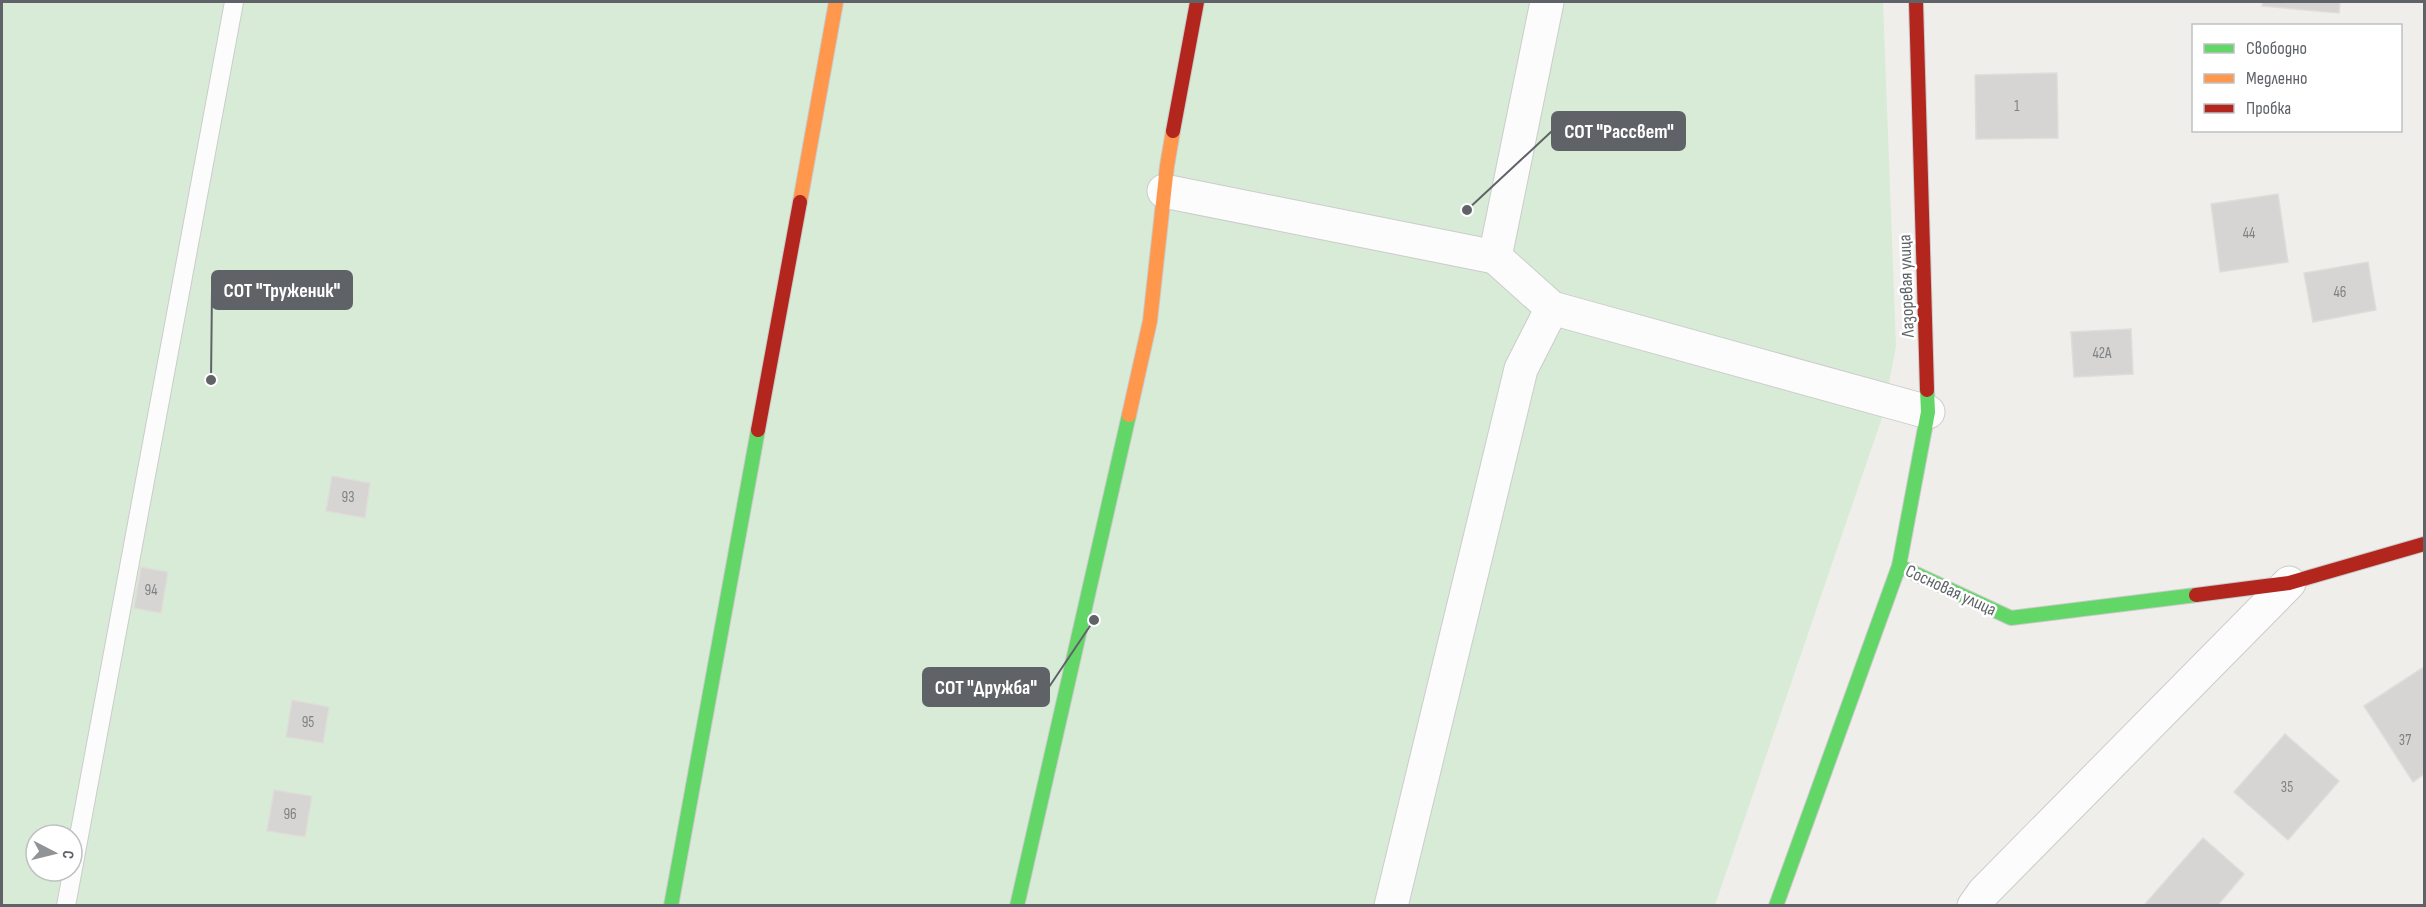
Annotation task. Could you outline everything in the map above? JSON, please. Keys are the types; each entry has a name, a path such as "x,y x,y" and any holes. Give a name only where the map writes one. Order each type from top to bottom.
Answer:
{"street":[{"path":"670,906 836,2"},
{"path":"1017,906 1150,321 1167,166 1197,2"},
{"path":"1495,257 1547,2"},
{"name":"Лазоревая улица","path":"1899,566 1928,412 1916,2"},
{"path":"1164,191 1495,257 1551,308 1928,412"},
{"path":"1391,906 1521,369 1551,308"},
{"name":"Сосновая улица","path":"1776,906 1899,566 2011,618 2289,583 2424,544"},
{"name":"Сосновая улица","path":"1974,906 1984,892 2289,583"}],"lane":[{"path":"66,906 234,2"}],"green space":[{"path":"2,2 1883,2 1896,346 1883,415 1715,905 2,906"}],"building":[{"path":"2263,2 2340,2 2339,13 2262,6"},
{"path":"2057,73 2058,138 1976,139 1975,75"},
{"path":"2278,194 2288,262 2220,272 2211,204"},
{"path":"2368,262 2376,310 2313,322 2304,273"},
{"path":"2131,329 2133,374 2074,377 2071,332"},
{"path":"332,476 370,483 365,518 326,511"},
{"path":"141,567 168,572 161,613 134,608"},
{"path":"2424,667 2424,774 2413,782 2364,706"},
{"path":"292,700 329,707 323,743 286,737"},
{"path":"2285,734 2339,781 2288,840 2234,792"},
{"path":"274,790 312,796 305,837 267,831"},
{"path":"2203,838 2244,874 2217,906 2146,906 2145,904"}],"traffic: fast":[{"path":"1776,906 1899,566 1928,412 1927,390"},
{"path":"1017,906 1129,415"},
{"path":"671,906 758,430"},
{"path":"1899,566 2011,618 2196,595"}],"traffic: slow":[{"path":"800,202 836,2"},
{"path":"1129,415 1150,321 1173,131"}],"traffic: jam":[{"path":"1173,131 1197,2"},
{"path":"1916,2 1927,390"},
{"path":"758,430 800,202"},
{"path":"2196,595 2289,583 2424,544"}],"place":[{"name":"СОТ \"Рассвет\"","path":"1467,210"},
{"name":"СОТ \"Труженик\"","path":"211,380"},
{"name":"СОТ \"Дружба\"","path":"1094,620"}]}
